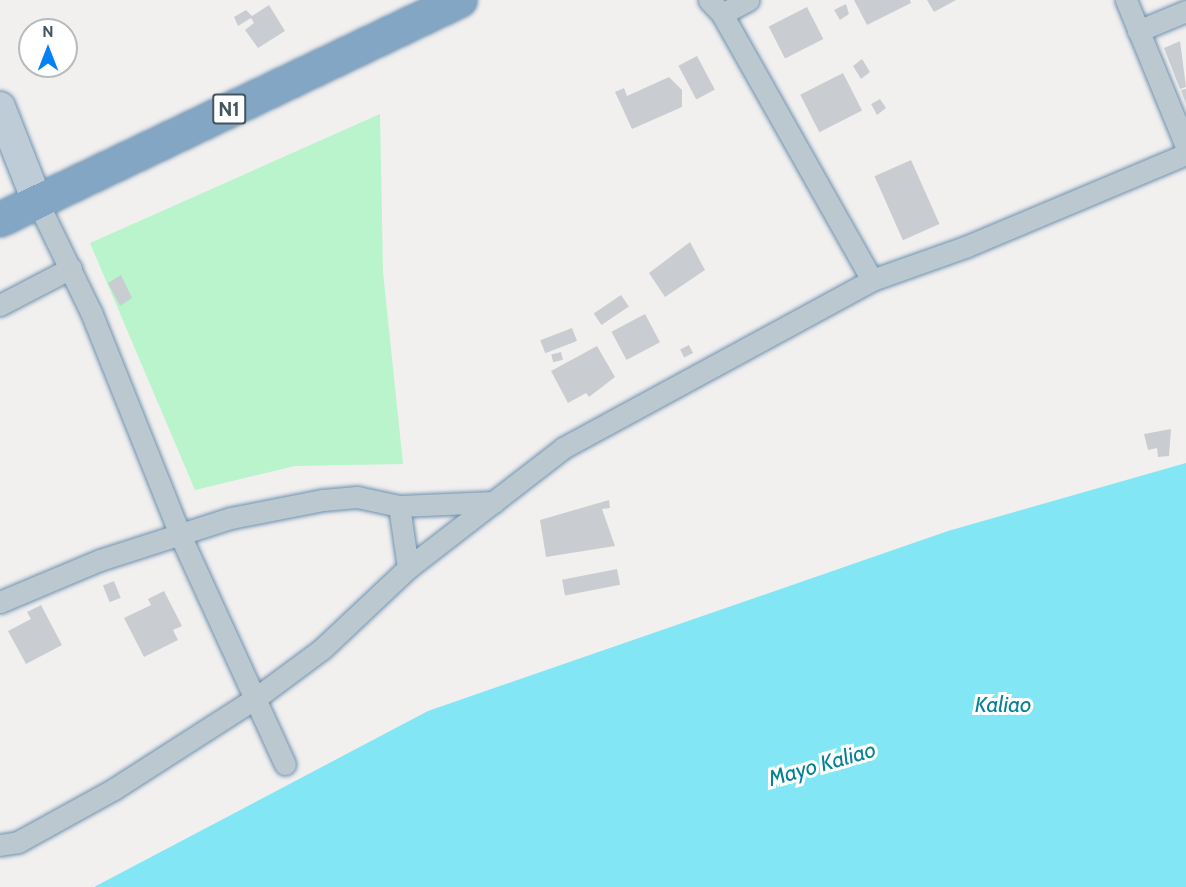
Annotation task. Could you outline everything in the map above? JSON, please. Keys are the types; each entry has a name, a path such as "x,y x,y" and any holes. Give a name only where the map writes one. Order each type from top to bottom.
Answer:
{"highway":[{"name":"N1","path":"0,219 459,0"}],"street":[{"path":"748,0 716,7 872,280"},
{"path":"1126,0 1186,146"},
{"path":"1138,31 1186,11"},
{"path":"0,107 37,201 71,268 180,535 285,764"},
{"path":"0,845 18,842 114,789 256,698 322,650 408,568 562,448 872,280 976,243 1186,154"},
{"path":"0,305 71,268"},
{"path":"0,602 100,560 289,503 357,497 399,506 495,502"},
{"path":"399,506 408,568"}],"green space":[{"path":"380,114 383,272 403,464 295,466 195,490 90,243"}],"water":[{"name":"Kaliao","path":"1186,463 1186,887 94,887 428,711 948,531"}],"building":[{"path":"854,0 910,0 911,3 867,25"},
{"path":"927,0 956,0 934,12"},
{"path":"846,4 849,14 840,20 834,10"},
{"path":"269,5 285,31 258,48 245,30 254,23 251,18 238,26 234,17 246,10 252,16"},
{"path":"807,7 823,39 785,59 769,27"},
{"path":"1180,41 1186,87 1180,89 1164,48"},
{"path":"697,56 715,90 696,99 678,66"},
{"path":"862,59 870,72 861,79 853,66"},
{"path":"843,73 862,110 819,132 800,95"},
{"path":"669,77 682,90 682,107 632,129 615,92 624,88 627,96"},
{"path":"1186,89 1186,104 1181,90"},
{"path":"880,99 886,108 877,115 871,104"},
{"path":"911,160 939,224 903,240 874,176"},
{"path":"690,242 705,270 665,297 649,273"},
{"path":"121,275 132,298 120,306 108,283"},
{"path":"621,295 629,307 601,325 594,313"},
{"path":"645,314 660,342 626,360 611,332"},
{"path":"572,328 577,341 545,353 540,340"},
{"path":"689,345 693,353 684,358 680,350"},
{"path":"597,346 615,377 589,397 586,393 568,403 551,371"},
{"path":"561,352 563,360 553,362 551,354"},
{"path":"1171,429 1169,456 1158,457 1157,448 1148,450 1144,434"},
{"path":"609,500 610,508 602,509 615,546 546,557 540,520"},
{"path":"617,569 620,585 565,595 562,580"},
{"path":"114,581 121,598 110,602 103,585"},
{"path":"164,591 182,626 173,630 178,640 144,657 124,618 151,605 148,599"},
{"path":"41,605 62,645 26,664 8,631 31,619 27,612"}],"water label":[{"name":"Mayo Kaliao","path":"822,764"}]}
